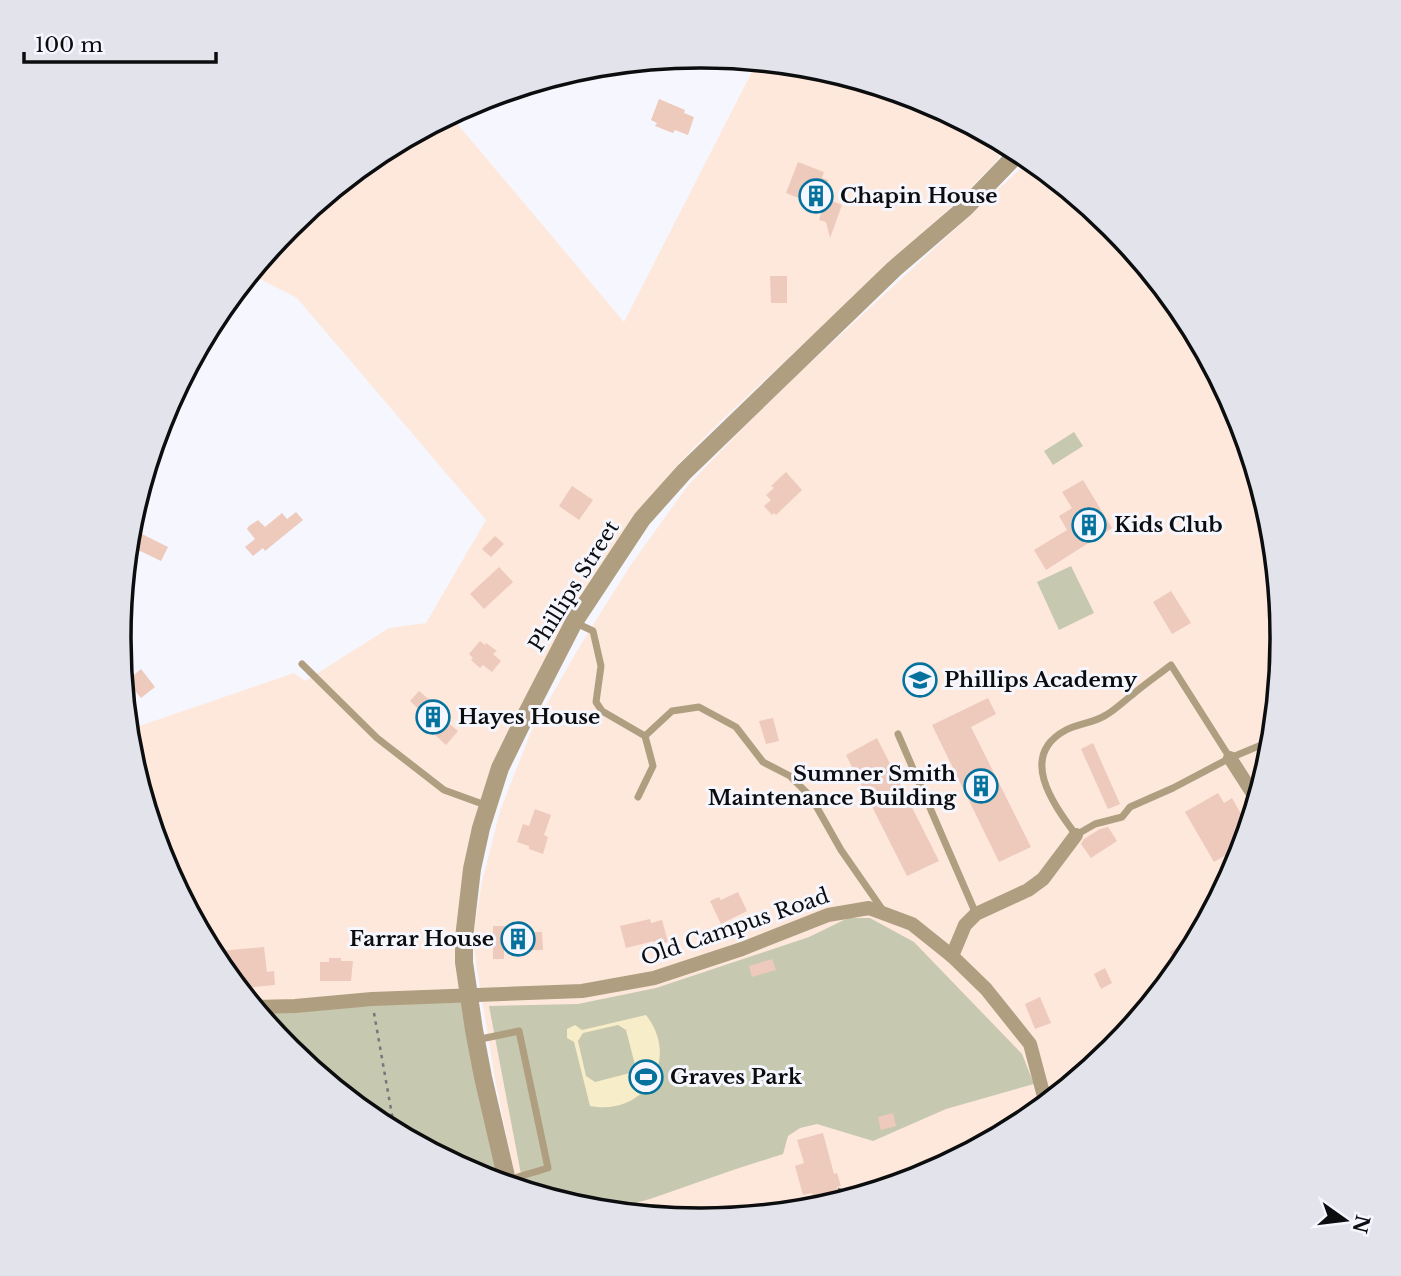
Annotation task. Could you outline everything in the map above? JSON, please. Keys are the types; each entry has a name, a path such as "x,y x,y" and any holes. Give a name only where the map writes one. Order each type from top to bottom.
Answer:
{"street":[{"name":"Phillips Street","path":"506,1174 483,1077 464,962 465,919 477,843 500,768 574,622 642,519 684,472 894,270 965,208 1011,160"},
{"path":"1230,758 1250,789"},
{"path":"952,956 965,925 976,914 1036,885 1076,835"},
{"name":"Old Campus Road","path":"266,1007 582,990 654,978 742,949 828,915 869,908 912,924 952,956 986,989 1030,1044 1043,1093"}],"lane":[{"path":"574,622 593,631 601,666 596,702 602,711 645,736 653,766 638,797"},
{"path":"302,664 377,738 444,790 488,806"},
{"path":"1230,758 1171,665 1106,716 1077,724 1062,732 1050,741 1041,760 1045,782 1055,806 1076,835 1096,824 1122,817 1130,807 1260,746"},
{"path":"645,736 672,711 699,707 736,727 762,762 790,776 811,797 841,850 885,913"},
{"path":"898,734 976,914"},
{"path":"476,1040 519,1031 548,1168 518,1178"}],"path":[{"path":"372,999 392,1117"}],"shaded area":[{"path":"753,71 812,79 880,97 953,128 1001,154 959,200 877,273 722,420 681,461 653,495 486,789 462,1006 476,1161 416,1131 354,1090 298,1041 248,985 207,923 174,856 150,785 138,726 294,673 305,681 389,628 426,623 486,520 297,298 258,278 325,210 384,164 457,123 624,322"},
{"name":"Phillips Academy","path":"1022,168 1076,210 1129,262 1153,291 1194,353 1211,386 1227,420 1251,491 1269,601 1269,675 1251,785 1227,856 1211,890 1194,923 1153,985 1103,1041 1047,1090 1017,1112 952,1149 919,1164 884,1178 812,1197 738,1207 663,1207 626,1203 589,1197 515,1177 495,1079 477,970 474,930 482,882 500,811 531,732 578,649 630,566 689,484 795,377"}],"green space":[{"path":"1074,432 1083,446 1053,465 1044,451"},
{"path":"1071,566 1094,613 1059,630 1037,582"},
{"path":"848,918 870,918 914,942 1022,1054 1034,1084 946,1109 873,1141 817,1124 800,1128 788,1136 783,1154 633,1204 589,1197 522,1179 489,1006 578,1004 656,988 809,937"},
{"path":"468,996 505,1173 449,1149 384,1112 325,1066 267,1008"}],"sand":[{"path":"646,1015 656,1032 660,1049 658,1066 652,1081 641,1094 627,1103 610,1107 590,1106 574,1042 567,1038 567,1029 575,1025 582,1030","holes":["618,1025 626,1030 635,1065 630,1073 595,1082 586,1076 578,1041 583,1033"]}],"building":[{"path":"659,99 685,110 684,113 694,117 688,135 655,126 657,123 651,120"},
{"name":"Chapin House","path":"798,162 824,172 822,178 828,180 826,185 830,187 825,198 842,205 830,238 826,222 819,220 822,210 786,193"},
{"path":"770,276 787,276 787,303 771,303"},
{"path":"786,472 802,490 776,515 772,515 764,506 771,500 766,495 774,488 771,486"},
{"name":"Kids Club","path":"1083,480 1112,528 1046,570 1034,550 1067,530 1059,516 1072,508 1062,492"},
{"path":"572,486 593,500 579,520 559,506"},
{"path":"296,512 303,520 265,551 263,548 253,556 245,547 255,539 247,529 249,526 258,520 265,527 282,513 287,519"},
{"path":"141,533 168,547 161,561 138,550"},
{"path":"495,536 504,544 491,557 482,549"},
{"path":"499,567 513,582 484,609 470,594"},
{"path":"1171,591 1191,623 1172,634 1153,602"},
{"path":"480,641 497,651 493,654 501,661 492,672 483,665 480,668 471,660 473,658 469,654"},
{"path":"141,669 155,687 141,698 134,689 132,677"},
{"name":"Hayes House","path":"419,691 432,702 429,705 434,711 458,731 446,745 421,722 426,716 410,701"},
{"name":"Sumner Smith Maintenance Building","path":"988,698 996,714 971,727 1031,847 999,862 932,725"},
{"path":"773,718 779,741 766,744 759,721"},
{"path":"877,738 939,861 907,876 846,755"},
{"path":"1093,743 1120,804 1108,809 1081,749"},
{"path":"1218,793 1224,803 1232,798 1242,815 1228,854 1214,862 1185,812"},
{"path":"535,809 551,815 544,835 548,837 543,854 517,842 523,824 529,826"},
{"path":"1108,827 1117,841 1091,858 1081,844 1084,839"},
{"path":"738,892 747,911 721,924 710,901 719,897 721,900"},
{"path":"650,919 651,923 662,920 668,942 655,945 654,941 626,948 620,926"},
{"name":"Farrar House","path":"493,926 508,926 508,932 542,932 543,950 529,950 529,945 504,946 504,959 493,959"},
{"path":"264,947 267,972 274,971 275,985 250,987 224,951"},
{"path":"329,958 353,961 351,981 320,981 320,962 329,962"},
{"path":"772,959 776,970 752,977 749,966"},
{"path":"1105,968 1112,983 1101,989 1094,974"},
{"path":"1040,997 1051,1023 1035,1029 1025,1004"},
{"path":"893,1113 896,1126 881,1130 878,1117"},
{"path":"823,1133 834,1174 837,1173 841,1186 837,1187 838,1190 813,1197 812,1193 803,1195 795,1166 804,1163 797,1140"}],"place":[{"name":"Chapin House","path":"816,196"},
{"name":"Kids Club","path":"1089,525"},
{"name":"Phillips Academy","path":"920,680"},
{"name":"Hayes House","path":"433,717"},
{"name":"Sumner Smith Maintenance Building","path":"981,786"},
{"name":"Farrar House","path":"518,939"},
{"name":"Graves Park","path":"646,1077"}]}
